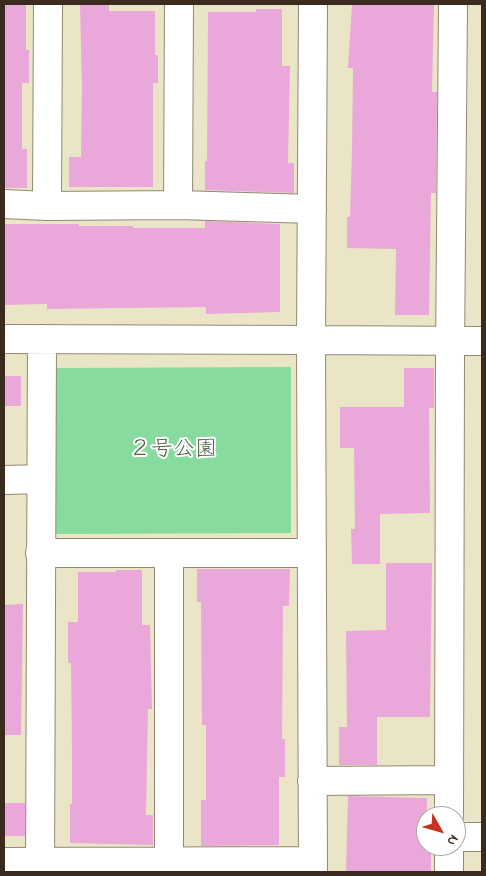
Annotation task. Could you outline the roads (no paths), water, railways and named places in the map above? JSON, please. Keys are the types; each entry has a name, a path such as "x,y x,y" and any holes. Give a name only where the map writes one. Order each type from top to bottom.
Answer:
{"street":[{"path":"47,206 48,4"},
{"path":"178,205 179,4"},
{"path":"4,862 40,867 313,867 312,209 314,4"},
{"path":"449,806 453,4"},
{"path":"4,204 47,206 178,205 312,209"},
{"path":"4,339 482,340"},
{"path":"40,867 42,339"},
{"path":"4,480 41,479"},
{"path":"40,553 312,553"},
{"path":"169,867 170,554"},
{"path":"312,781 449,780"},
{"path":"466,836 482,837"},
{"path":"449,856 449,872"}],"park label":[{"name":"２号公園","path":"173,451"}]}
